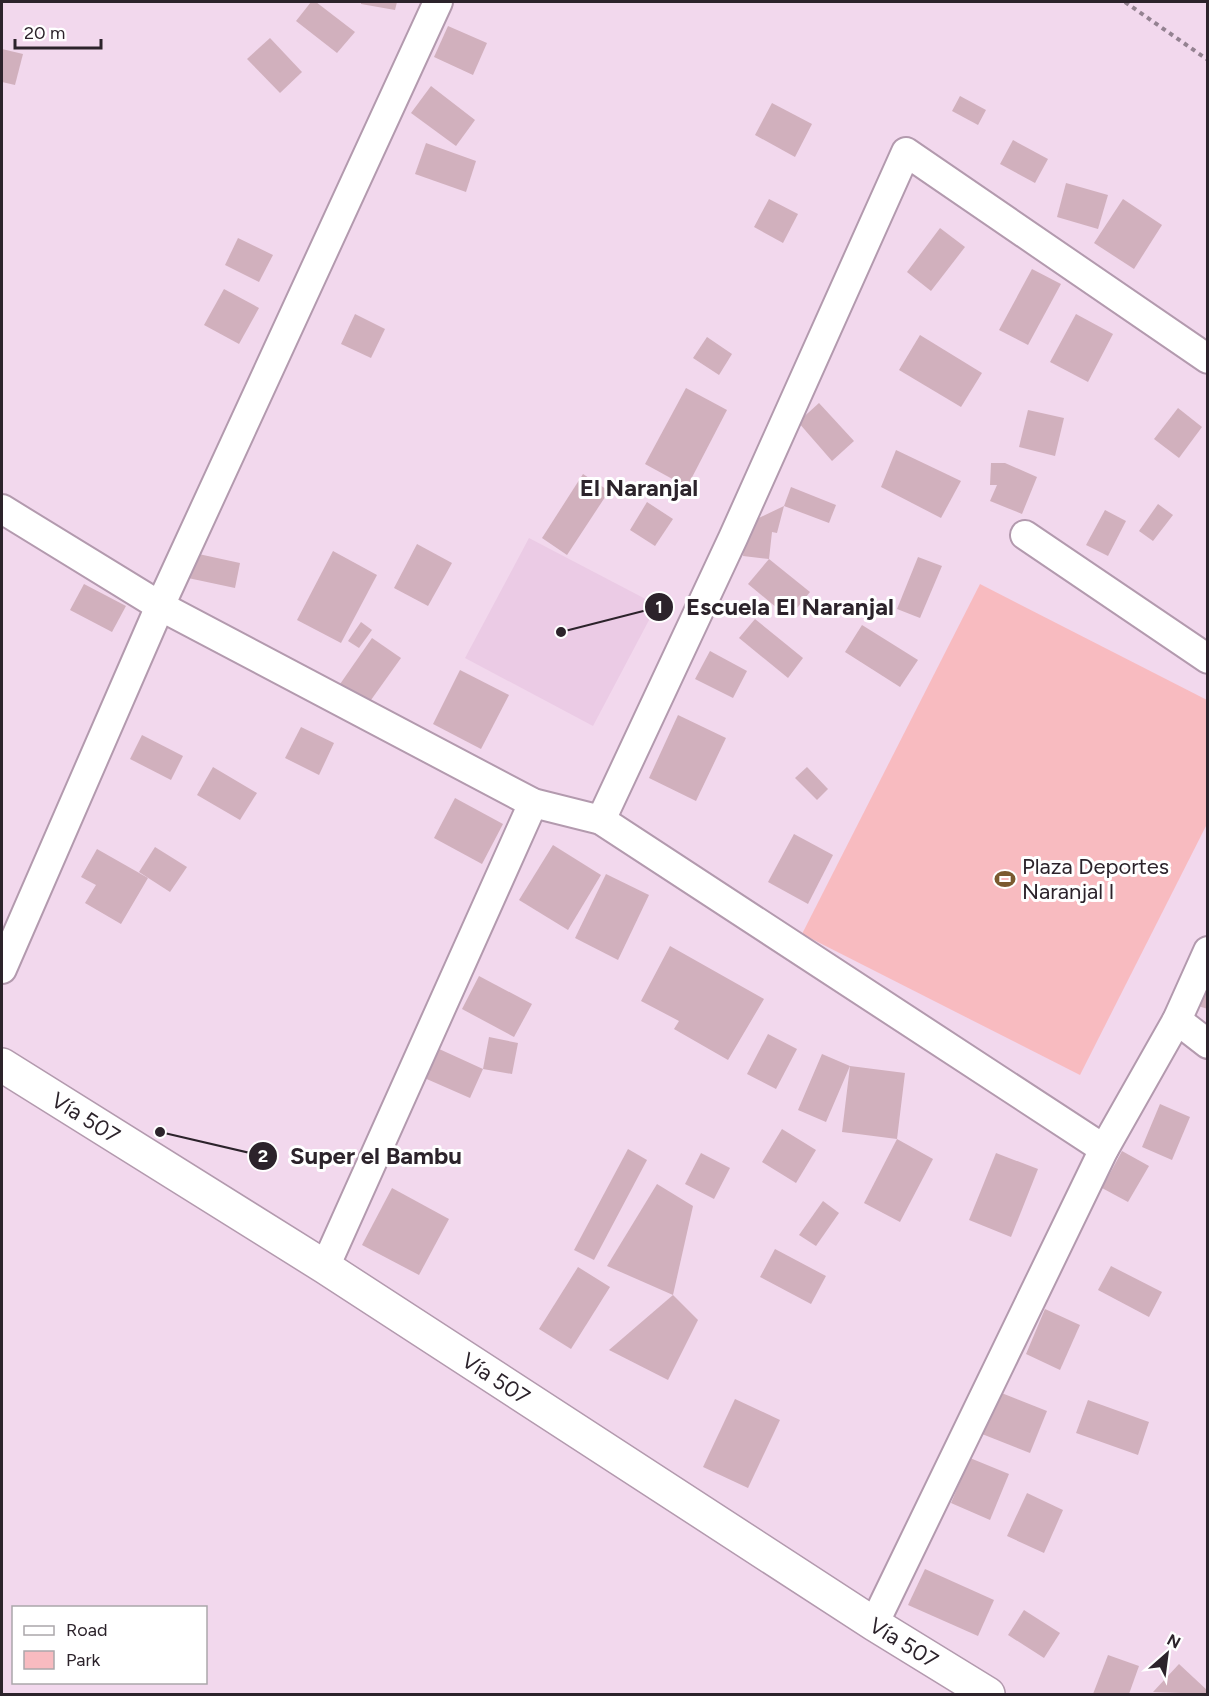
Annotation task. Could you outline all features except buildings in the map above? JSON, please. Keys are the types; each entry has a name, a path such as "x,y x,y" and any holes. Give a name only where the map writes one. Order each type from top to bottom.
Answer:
{"street":[{"path":"2,969 160,606 438,2"},
{"path":"600,820 738,528 906,152 1208,358"},
{"path":"2,509 160,606 533,803 600,820 1104,1149"},
{"path":"1025,535 1208,659"},
{"path":"325,1267 533,803"},
{"path":"874,1624 1104,1149 1177,1020 1208,951"},
{"path":"1177,1020 1208,1044"},
{"name":"Vía 507","path":"2,1065 325,1267 874,1624 988,1695"}],"path":[{"path":"1125,2 1208,60"}],"shaded area":[{"path":"529,538 657,605 593,726 465,658"}],"green space":[{"name":"Plaza Deportes Naranjal I","path":"980,584 1207,700 1207,824 1080,1075 802,934"}],"place":[{"name":"Escuela El Naranjal","path":"561,632"},
{"name":"Plaza Deportes Naranjal I","path":"1005,879"},
{"name":"Super el Bambu","path":"160,1132"}],"district":[{"name":"El Naranjal","path":"639,487"}]}
